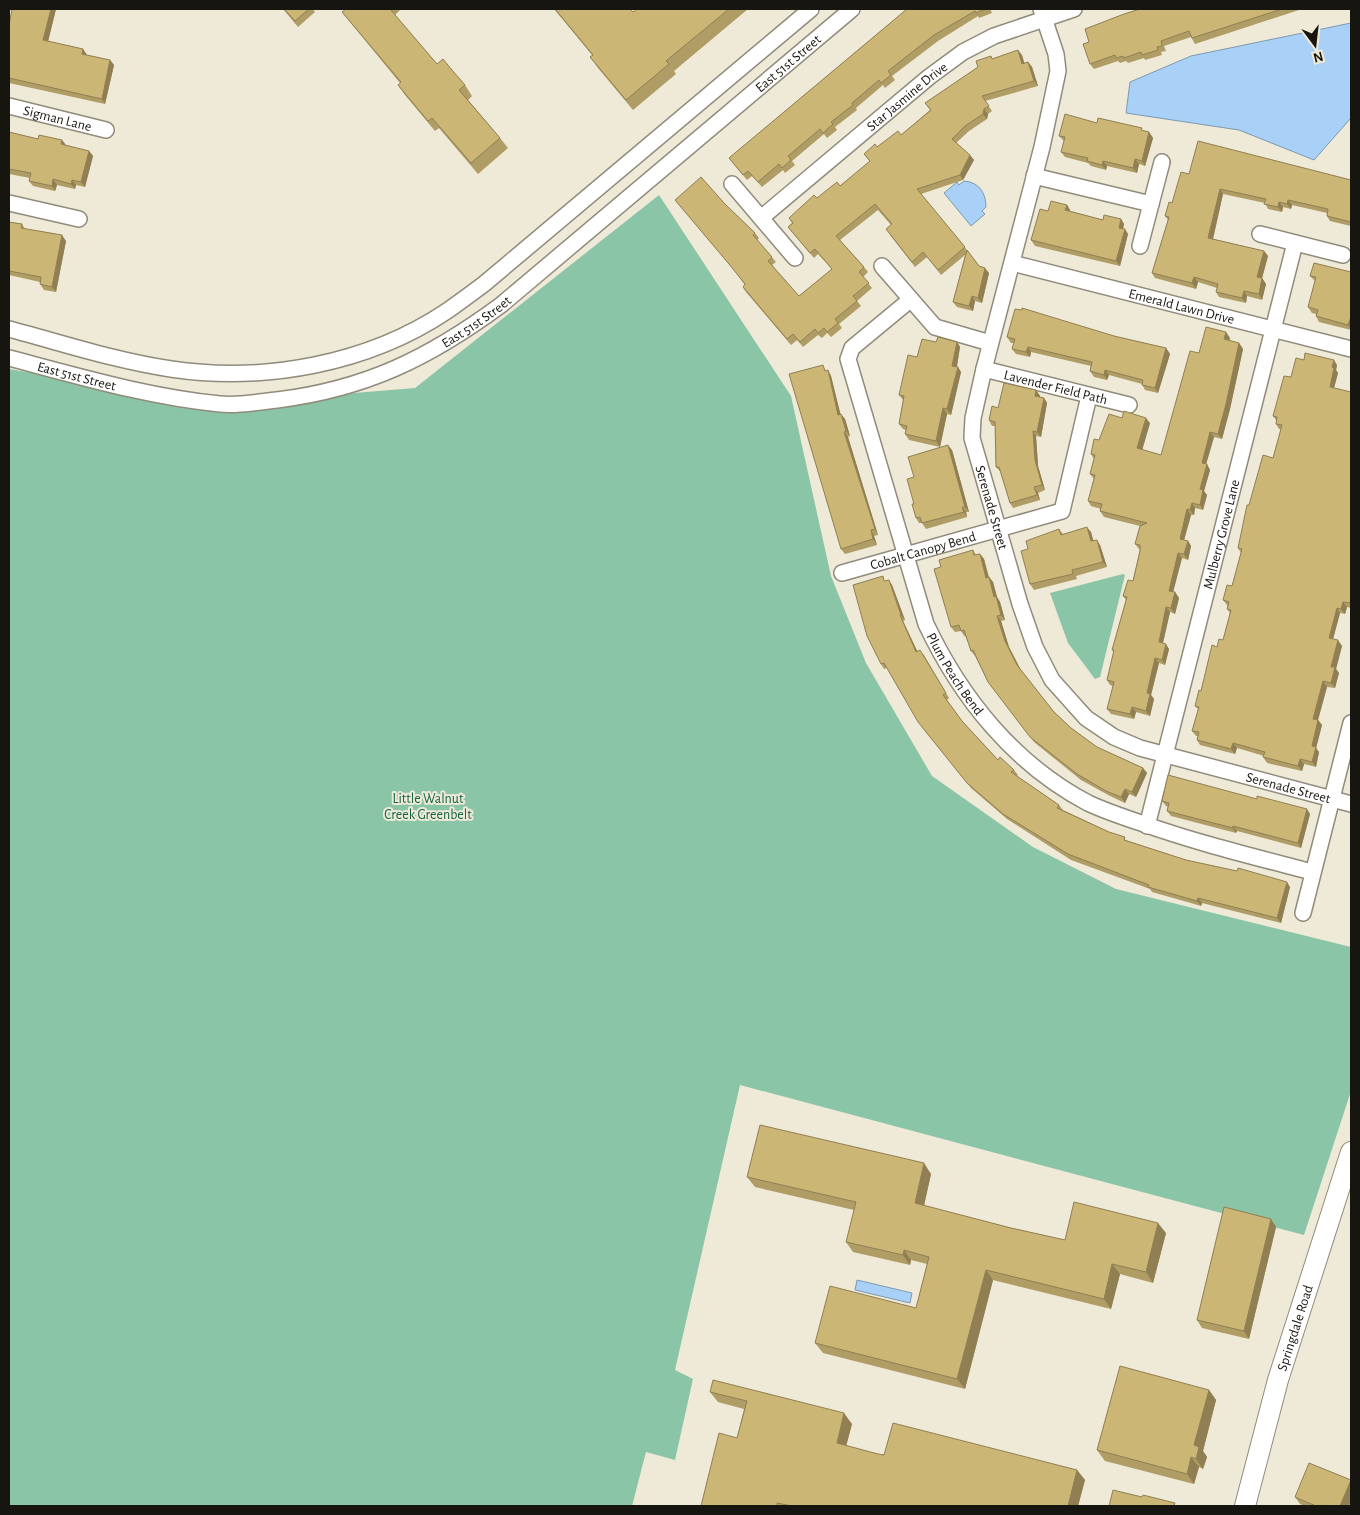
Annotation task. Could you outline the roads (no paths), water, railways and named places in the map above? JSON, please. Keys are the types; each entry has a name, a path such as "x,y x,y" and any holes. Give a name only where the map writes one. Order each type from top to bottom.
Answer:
{"main road":[{"name":"Springdale Road","path":"1244,1506 1278,1380 1351,1152"}],"street":[{"name":"East 51st Street","path":"9,329 145,364 197,372 258,373 298,368 339,359 379,346 446,311 484,284 811,9"},
{"name":"East 51st Street","path":"9,358 140,391 222,404 304,396 349,386 389,372 424,356 464,333 501,305 852,9"},
{"name":"Star Jasmine Drive","path":"761,218 945,64 978,43 1043,14 1074,9"},
{"name":"Serenade Street","path":"1043,14 1056,54 1058,71 1034,176 990,343 971,431 998,529 1035,647 1052,680 1086,718 1099,728 1140,748 1351,804"},
{"name":"Sigman Lane","path":"9,106 106,130"},
{"path":"1140,246 1162,162"},
{"path":"1034,176 1151,204"},
{"path":"608,181 623,202"},
{"path":"732,184 795,258"},
{"path":"9,203 79,219"},
{"path":"1260,234 1343,255"},
{"name":"Mulberry Grove Lane","path":"1147,826 1295,243"},
{"name":"Emerald Lawn Drive","path":"1012,263 1351,349"},
{"path":"882,266 935,327 990,343"},
{"name":"Plum Peach Bend","path":"910,300 852,348 848,359 926,624 943,660 984,719 1003,739 1063,788 1088,803 1147,826 1190,840 1312,872"},
{"name":"Lavender Field Path","path":"984,369 1128,405"},
{"name":"Cobalt Canopy Bend","path":"842,573 1062,510 1089,396"},
{"path":"1303,913 1351,723"}],"water":[{"path":"1351,23 1351,118 1314,160 1239,130 1126,113 1130,82 1191,56"},
{"path":"964,181 978,186 986,202 986,207 982,211 985,214 971,226 944,193 957,182 959,185"},
{"path":"857,1280 912,1293 910,1303 855,1290"}],"park label":[{"name":"Little Walnut Creek Greenbelt","path":"428,806"}]}
